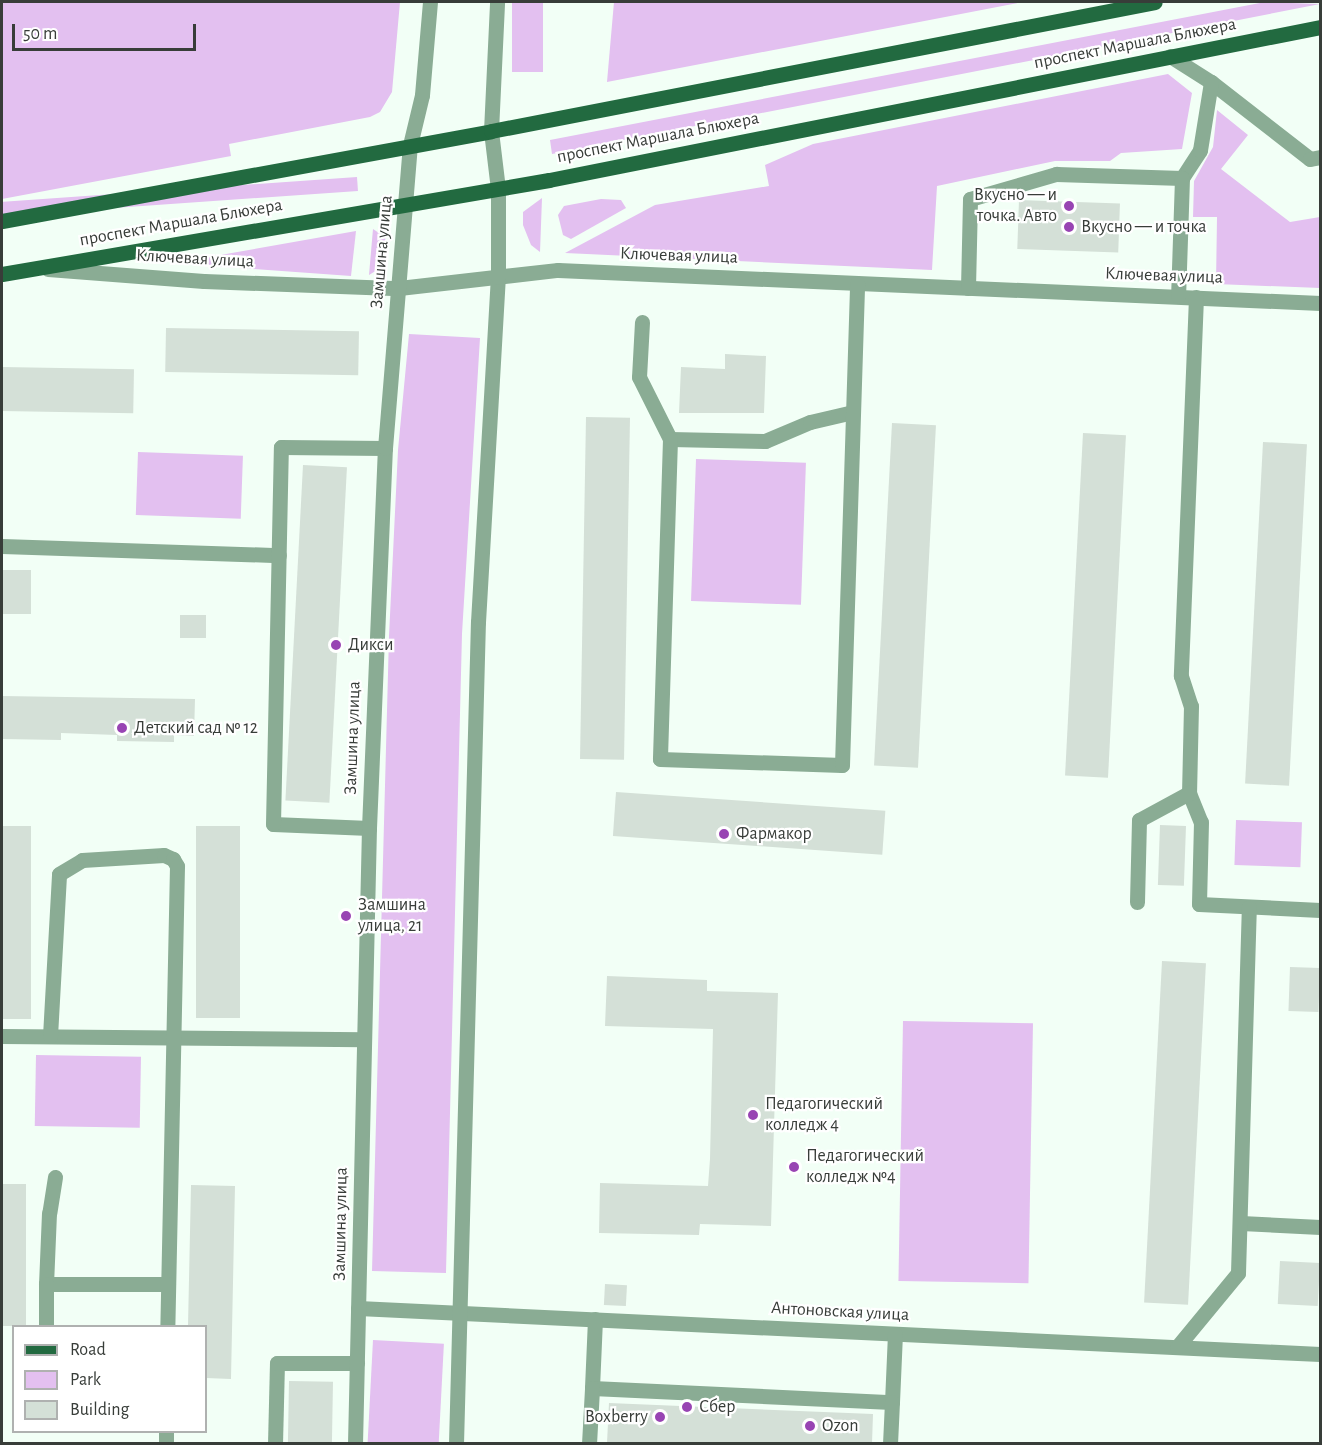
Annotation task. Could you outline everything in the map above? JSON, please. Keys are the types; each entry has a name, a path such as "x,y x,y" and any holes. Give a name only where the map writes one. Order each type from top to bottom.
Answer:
{"main road":[{"name":"проспект Маршала Блюхера","path":"2,220 491,131 1155,2"},
{"name":"проспект Маршала Блюхера","path":"2,274 498,189 1320,27"}],"street":[{"name":"Замшина улица","path":"355,1443 369,828 385,448 410,145 422,95 430,2"},
{"path":"456,1443 478,622 498,277 498,189 491,131 497,2"},
{"path":"1170,56 1211,82 1310,159 1320,157"},
{"path":"1178,296 1182,178 1200,150 1211,82"},
{"path":"968,288 970,199 1056,174 1182,178"},
{"name":"Ключевая улица","path":"37,268 204,281 399,288 558,270 1320,303"},
{"path":"642,322 639,376 670,439 660,759 842,765 858,283"},
{"path":"1196,297 1181,676 1191,706 1189,793 1201,822 1199,904 1320,910"},
{"path":"670,439 765,441 810,422 853,412"},
{"path":"369,828 273,824 281,447 385,448"},
{"path":"2,546 279,555"},
{"path":"1137,902 1140,820 1189,793"},
{"path":"50,1036 59,874 82,860 164,855 173,858 177,866 171,1037 167,1325"},
{"path":"1177,1347 1238,1273 1249,907"},
{"path":"2,1036 364,1039"},
{"path":"46,1325 46,1284 55,1177"},
{"path":"1240,1223 1320,1227"},
{"path":"46,1284 168,1284"},
{"name":"Антоновская улица","path":"358,1308 1320,1354"},
{"path":"589,1443 595,1320"},
{"path":"890,1443 895,1334"},
{"path":"274,1443 277,1363 357,1363"},
{"path":"592,1388 892,1402"}],"green space":[{"path":"2,2 400,2 392,92 380,112 370,117 229,144 231,156 2,199"},
{"path":"512,2 543,2 543,72 512,72"},
{"path":"614,2 1023,2 607,82"},
{"path":"1265,2 1320,4 552,154 550,140"},
{"path":"1168,74 1192,93 1182,149 1121,153 1110,161 1055,161 937,186 932,270 565,253 655,205 769,186 765,165 813,144"},
{"path":"1217,110 1248,135 1221,169 1290,222 1320,217 1320,288 1216,284 1217,217 1193,217 1194,181 1213,147"},
{"path":"357,177 358,191 2,216 2,202"},
{"path":"542,198 540,252 531,245 523,225 523,212"},
{"path":"601,199 621,200 626,208 571,239 563,235 558,215 564,206"},
{"path":"373,229 385,237 388,253 382,267 369,275"},
{"path":"356,231 351,276 210,266 206,262 209,257"},
{"path":"409,334 480,338 462,634 446,1273 372,1271 389,636 398,450"},
{"path":"138,452 243,456 241,519 136,515"},
{"path":"696,459 806,463 801,605 691,601"},
{"path":"1236,820 1302,822 1300,867 1234,865"},
{"path":"903,1021 1033,1023 1028,1283 898,1281"},
{"path":"36,1055 141,1057 140,1128 35,1126"},
{"path":"373,1340 444,1344 439,1444 368,1443"}],"building":[{"name":"Вкусно — и точка","path":"1019,200 1120,204 1118,252 1017,249"},
{"path":"166,328 359,331 358,375 165,372"},
{"path":"725,354 766,356 764,413 679,413 681,367 725,369"},
{"path":"2,367 134,369 133,413 2,411"},
{"path":"586,417 630,418 624,760 580,759"},
{"path":"892,423 936,425 918,768 874,766"},
{"path":"1083,433 1126,435 1108,778 1065,776"},
{"path":"1263,442 1307,444 1289,786 1245,784"},
{"path":"303,465 347,467 329,803 285,801"},
{"path":"2,570 31,570 31,614 2,614"},
{"path":"180,615 206,615 206,638 180,638"},
{"path":"2,696 195,699 194,736 174,735 174,742 117,741 117,735 61,733 61,740 3,739"},
{"path":"616,792 885,811 882,855 613,836"},
{"path":"1160,825 1186,826 1184,886 1158,885"},
{"path":"2,826 31,826 31,1019 2,1019"},
{"path":"196,826 240,826 240,1018 196,1018"},
{"path":"1162,961 1206,963 1188,1305 1144,1303"},
{"path":"1290,967 1320,968 1318,1012 1288,1011"},
{"path":"607,976 707,980 707,991 778,993 771,1226 700,1224 699,1235 599,1233 600,1183 708,1186 710,1159 713,1029 605,1026"},
{"path":"2,1184 26,1184 26,1325 2,1326"},
{"path":"191,1185 235,1186 231,1379 207,1378 207,1325 188,1325"},
{"path":"1280,1261 1320,1263 1318,1306 1278,1304"},
{"path":"605,1284 627,1285 626,1306 604,1305"},
{"path":"289,1381 333,1382 332,1444 288,1443"},
{"path":"609,1403 873,1414 872,1443 607,1443"}],"place":[{"name":"Вкусно — и точка. Авто","path":"1069,206"},
{"name":"Вкусно — и точка","path":"1069,227"},
{"name":"Дикси","path":"336,645"},
{"name":"Детский сад № 12","path":"122,728"},
{"name":"Фармакор","path":"724,834"},
{"name":"Замшина улица, 21","path":"346,916"},
{"name":"Педагогический колледж 4","path":"753,1115"},
{"name":"Педагогический колледж №4","path":"794,1167"},
{"name":"Сбер","path":"687,1407"},
{"name":"Boxberry","path":"660,1417"},
{"name":"Ozon","path":"810,1426"}]}
